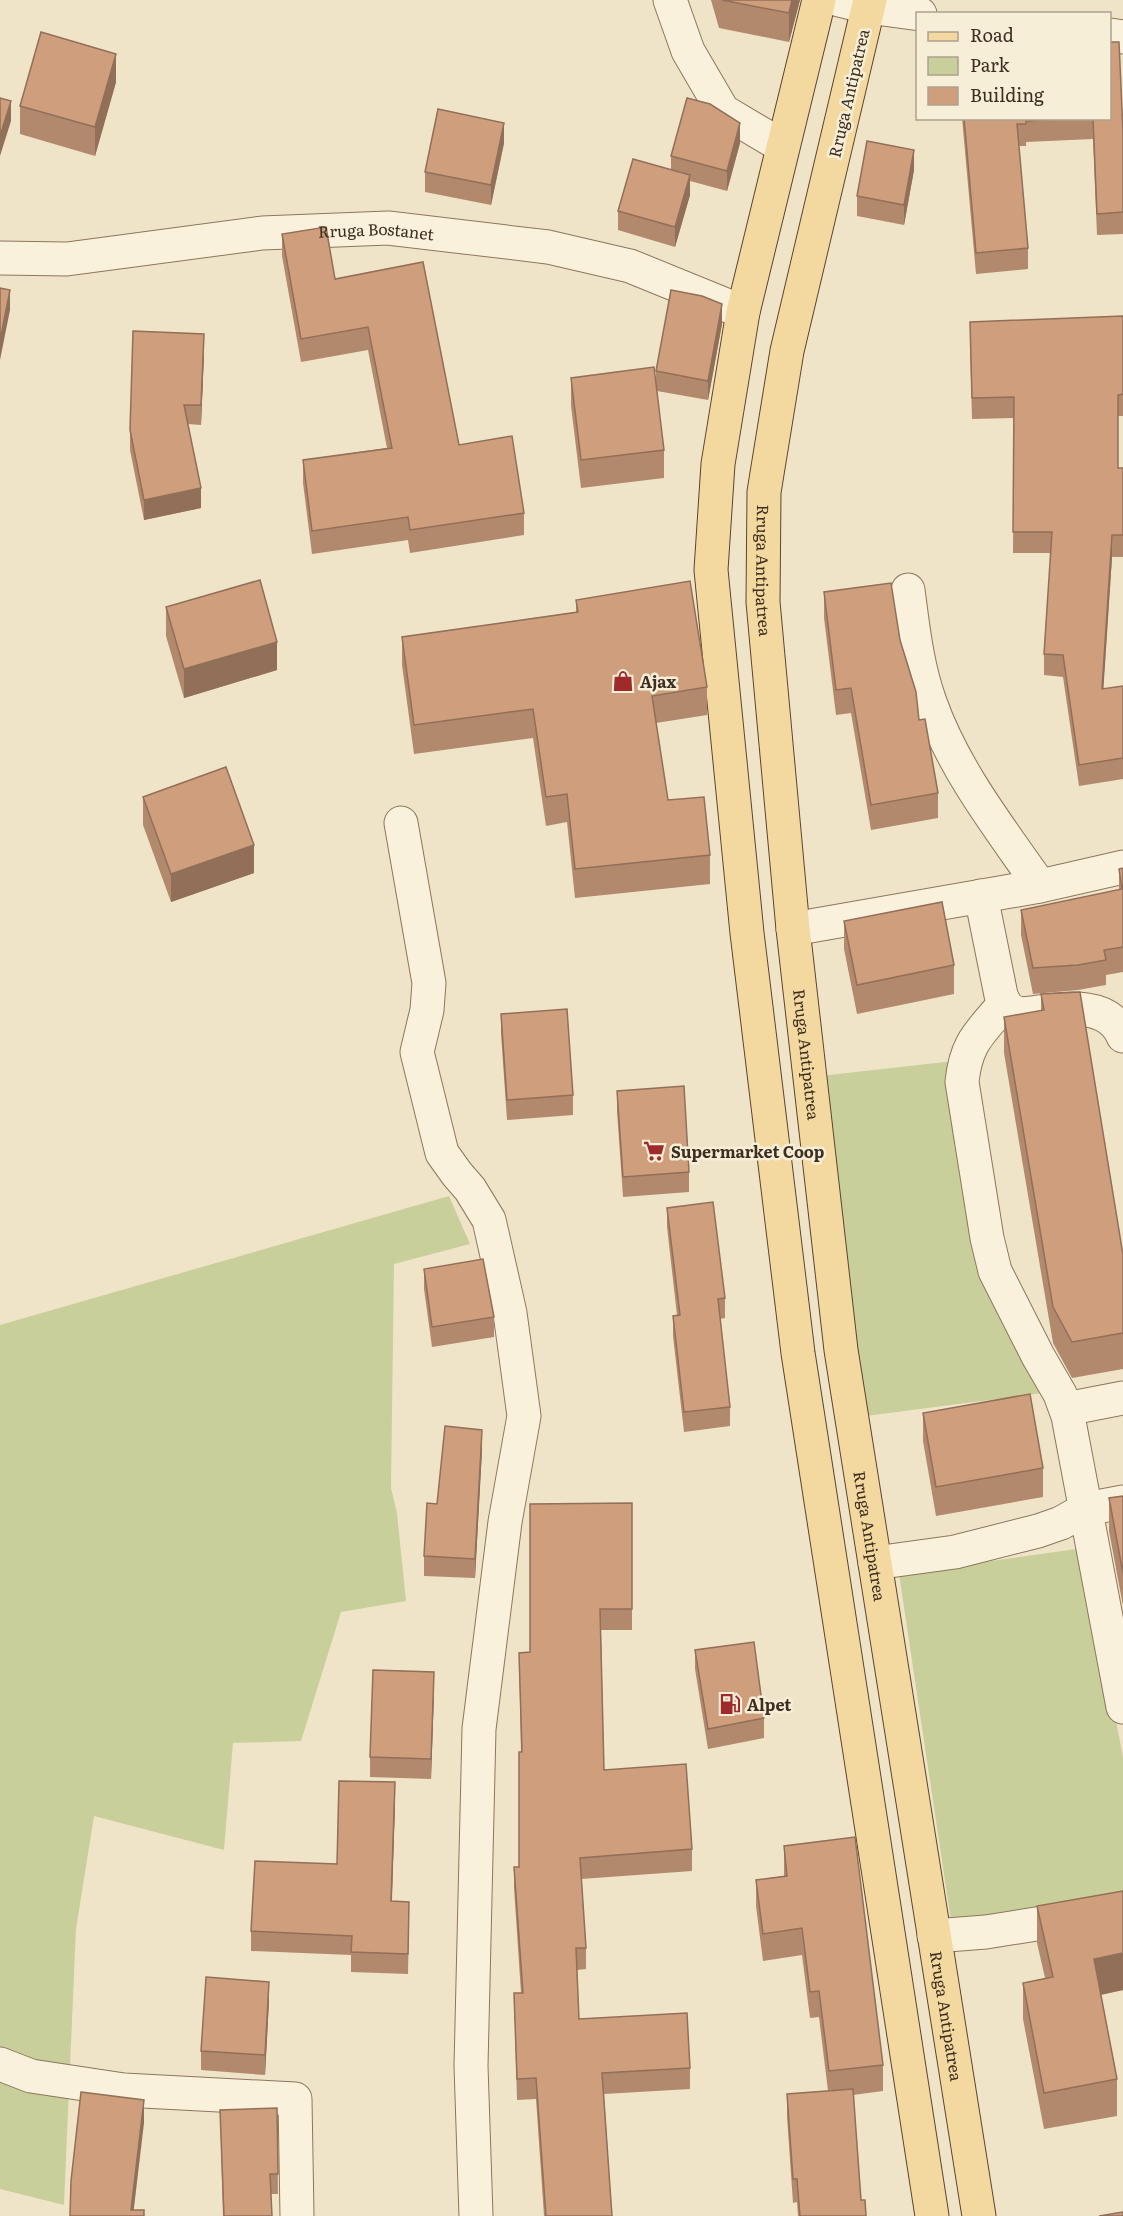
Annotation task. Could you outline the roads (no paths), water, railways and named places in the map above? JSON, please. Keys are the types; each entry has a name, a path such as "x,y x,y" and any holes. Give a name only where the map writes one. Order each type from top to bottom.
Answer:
{"main road":[{"path":"819,0 743,312 718,464 712,582 747,933 798,1353 932,2216"},
{"name":"Rruga Antipatrea","path":"859,2 787,351 764,492 763,602 793,929 841,1350 979,2216"}],"street":[{"path":"670,0 688,51 723,111 782,147"},
{"path":"859,2 916,13"},
{"name":"Rruga Bostanet","path":"0,258 68,259 262,233 388,228 548,247 630,266 743,312"},
{"path":"908,590 922,676 940,727 963,775 1040,885"},
{"path":"401,823 429,983 428,1010 417,1052 442,1153 471,1189 489,1220 510,1313 524,1416 505,1521 479,1729 471,2066 476,2216"},
{"path":"793,929 1040,885 1123,867"},
{"path":"981,896 1004,1004 1013,1012 1021,1014 1088,1009 1106,1014 1119,1027 1123,1036"},
{"path":"1004,1004 972,1042 964,1060 962,1082 987,1238 994,1271 1066,1409 1123,1707"},
{"path":"1066,1409 1123,1398"},
{"path":"875,1563 955,1552 1038,1531 1061,1523 1086,1509 1123,1502"},
{"path":"934,1936 986,1932 1123,1910"},
{"path":"0,2064 31,2076 124,2090 295,2099 297,2216"}],"place":[{"name":"Ajax","path":"623,681"},
{"name":"Supermarket Coop","path":"654,1151"},
{"name":"Alpet","path":"730,1704"}]}
